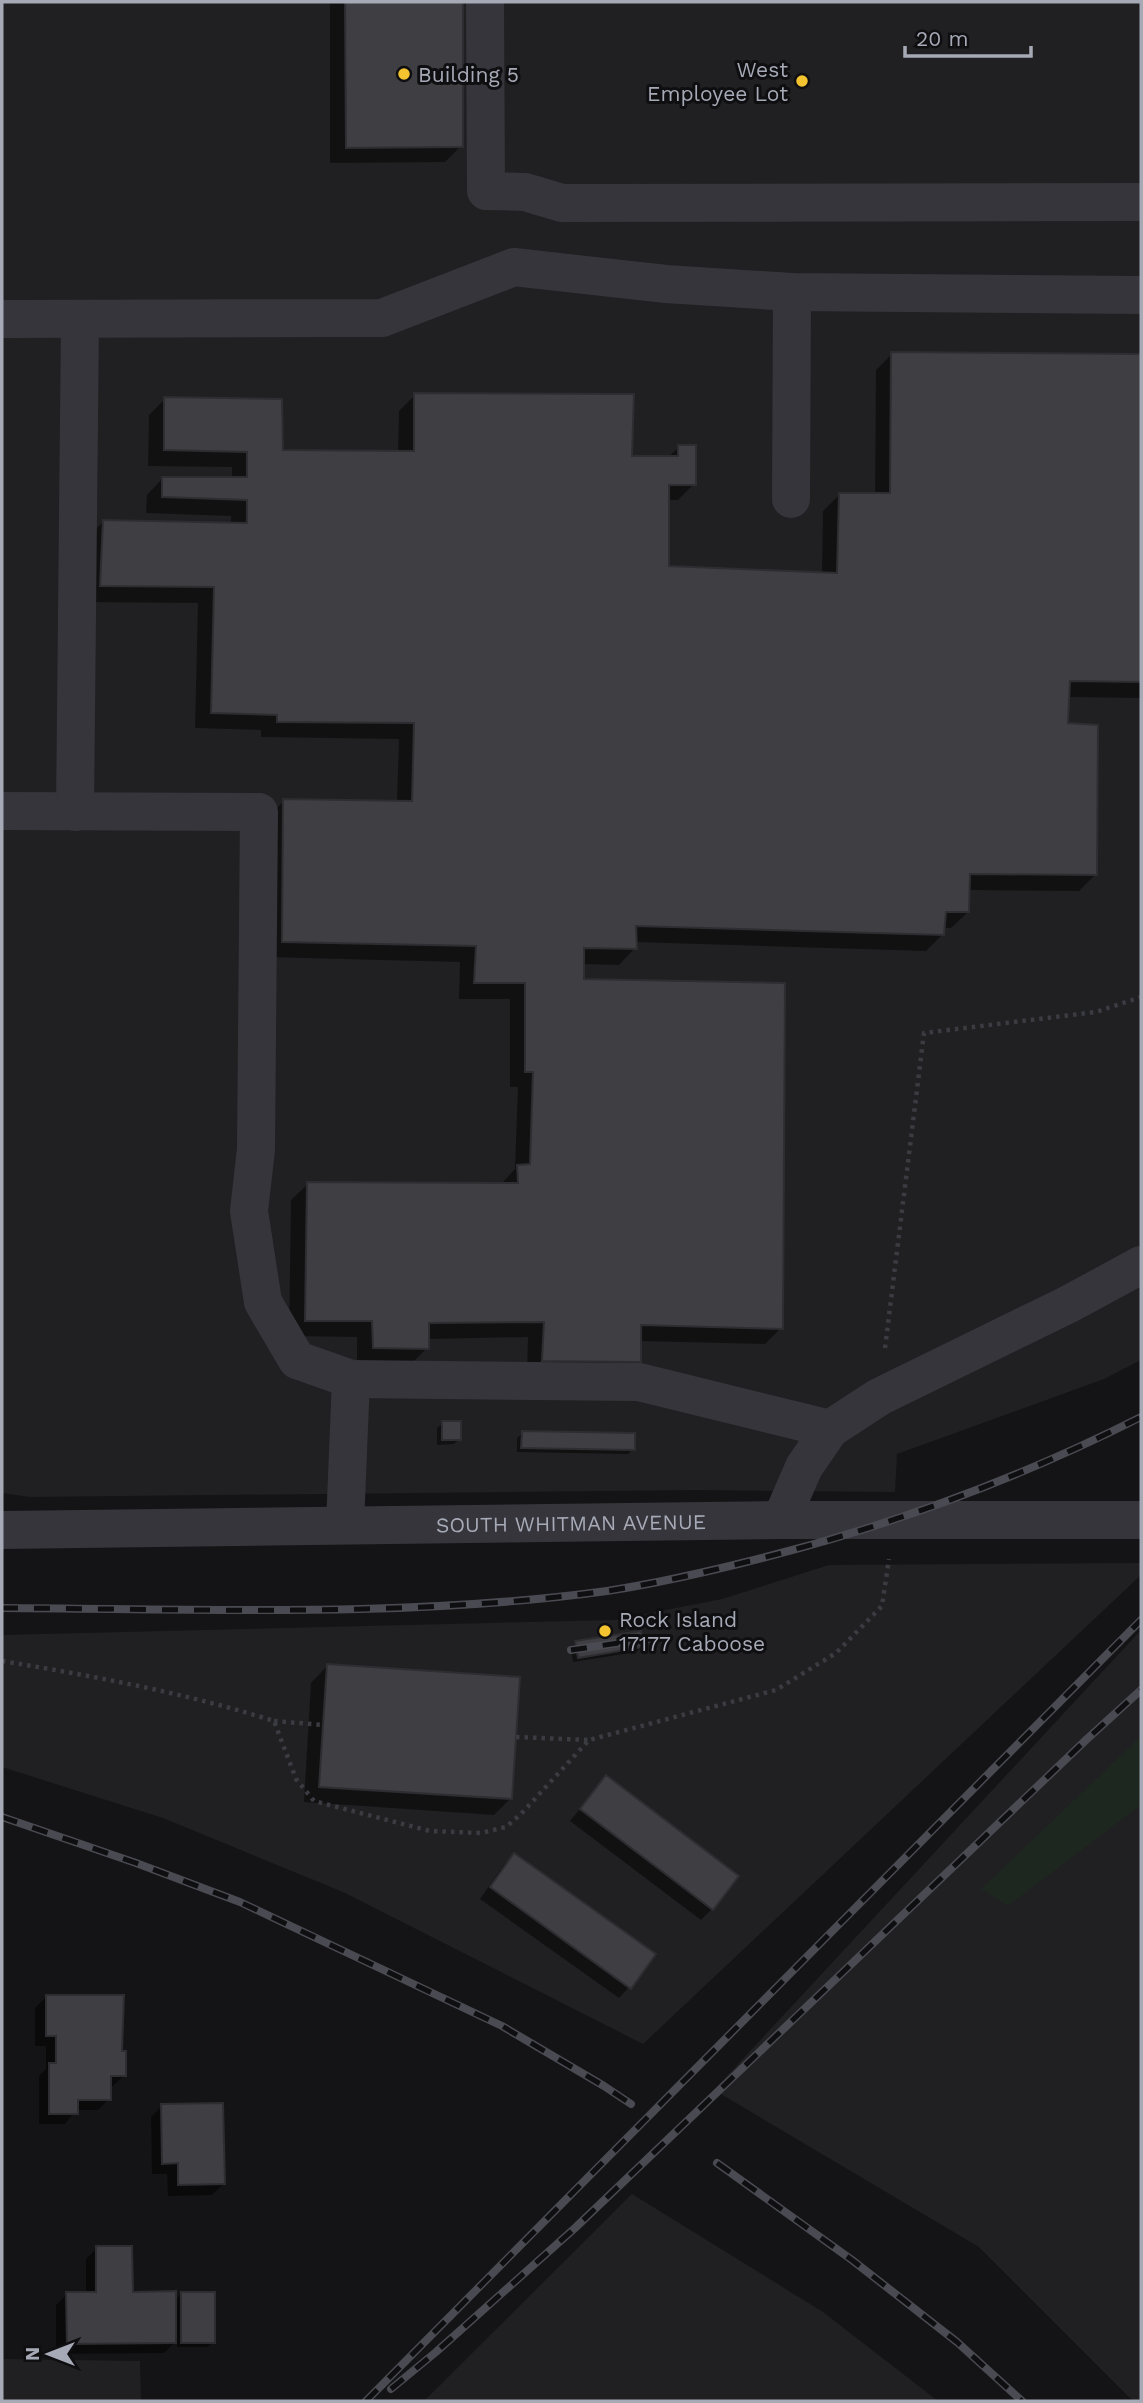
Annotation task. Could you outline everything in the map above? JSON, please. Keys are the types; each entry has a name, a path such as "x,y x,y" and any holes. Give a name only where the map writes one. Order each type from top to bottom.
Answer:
{"street":[{"path":"485,2 486,191 525,192 562,203 1141,202"},
{"path":"2,319 382,318 514,267 666,284 792,292 1141,295"},
{"path":"791,499 792,292"},
{"path":"75,812 80,319"},
{"path":"2,811 259,812 256,1149 249,1211 263,1301 297,1360 351,1379 639,1382 830,1429"},
{"path":"781,1520 804,1467 830,1429 879,1397 1069,1304 1141,1265"},
{"path":"345,1525 351,1379"},
{"name":"SOUTH WHITMAN AVENUE","path":"2,1530 781,1520 1141,1520"}],"path":[{"path":"879,1397 924,1033 1096,1012 1141,997"},
{"path":"516,1737 589,1740 776,1690 836,1653 882,1606 896,1520"},
{"path":"2,1661 235,1708 274,1721 323,1725"},
{"path":"274,1721 296,1779 314,1801 430,1831 481,1833 506,1826 521,1814 589,1740"}],"shaded area":[{"path":"2,2 1141,2 1141,1360 1104,1379 897,1454 895,1492 695,1490 30,1497 2,1493"},
{"path":"1141,1563 1141,1575 643,2044 343,1892 163,1818 2,1767 2,1635 615,1620 722,1599 829,1565"},
{"path":"1141,1630 1141,2401 1133,2401 979,2247 714,2090"},
{"path":"1141,1736 1141,1805 1008,1906 981,1889"},
{"path":"632,2194 823,2312 938,2401 424,2401"},
{"path":"2,2359 140,2361 141,2401 2,2401"}],"building":[{"name":"Building 5","path":"345,2 463,2 463,147 346,148"},
{"path":"891,352 1141,354 1141,682 1070,681 1068,723 1098,725 1097,875 970,874 969,912 946,912 944,935 636,926 637,949 584,948 584,979 785,983 783,1329 641,1325 641,1362 542,1361 544,1322 429,1323 429,1349 373,1348 372,1321 305,1321 307,1182 518,1183 517,1165 530,1164 533,1072 525,1072 525,983 474,983 476,946 282,942 283,799 412,801 414,723 277,722 277,715 211,713 214,587 100,586 103,520 247,523 247,500 162,497 162,477 247,477 247,452 164,450 164,397 282,399 283,450 414,451 414,393 634,394 632,456 678,456 678,445 696,445 696,485 669,485 669,566 837,573 839,493 890,493"},
{"path":"442,1421 461,1421 461,1440 442,1440"},
{"path":"522,1431 635,1433 635,1450 521,1448"},
{"path":"641,1631 643,1647 578,1658 575,1641"},
{"path":"327,1664 520,1677 512,1799 319,1787"},
{"path":"606,1775 739,1876 713,1910 580,1809"},
{"path":"514,1853 656,1954 631,1989 490,1887"},
{"path":"46,1995 124,1995 122,2051 126,2051 126,2076 111,2076 111,2100 78,2100 78,2114 49,2114 49,2063 56,2063 56,2036 46,2036"},
{"path":"223,2103 225,2184 178,2185 178,2163 162,2164 161,2104"},
{"path":"96,2246 132,2246 133,2292 176,2291 176,2343 67,2344 66,2292 96,2292"},
{"path":"181,2292 215,2292 215,2343 181,2343"}],"railway":[{"path":"2,1608 381,1609 532,1600 626,1588 762,1558 908,1515 1002,1480 1141,1417"},
{"path":"366,2401 1141,1620"},
{"path":"571,1650 653,1638"},
{"path":"391,2389 575,2228 1141,1690"},
{"path":"2,1817 240,1902 502,2026 631,2104"},
{"path":"717,2163 852,2260 957,2342 1022,2401"}],"place":[{"name":"Building 5","path":"404,74"},
{"name":"West Employee Lot","path":"802,81"},
{"name":"Rock Island 17177 Caboose","path":"605,1631"}]}
